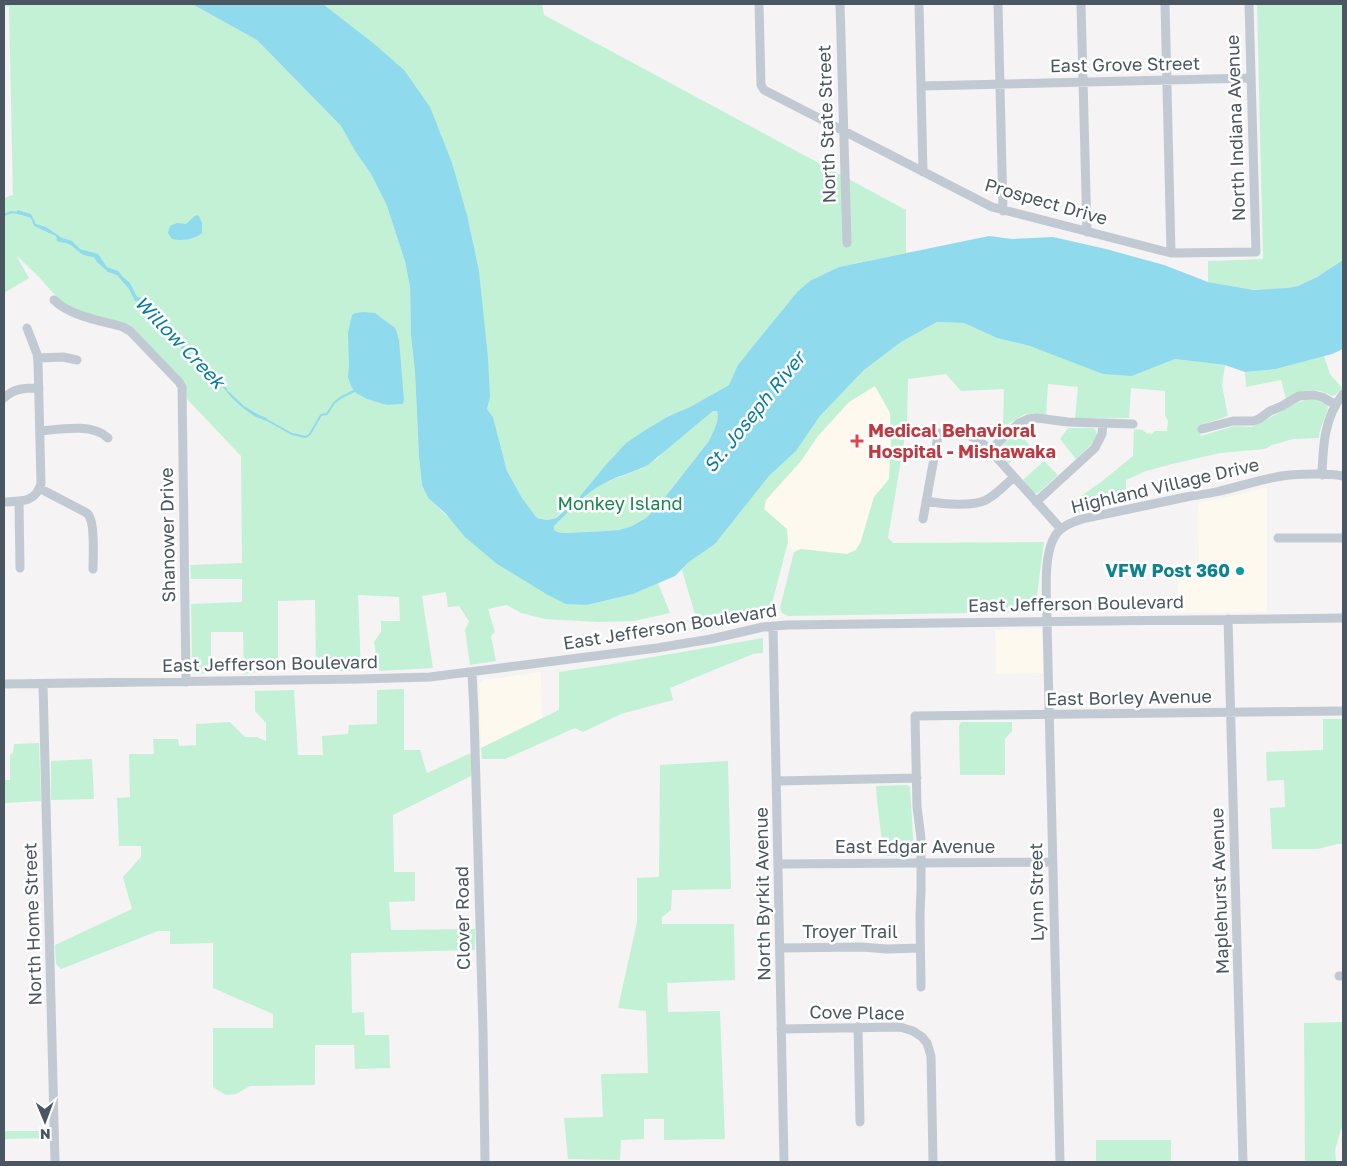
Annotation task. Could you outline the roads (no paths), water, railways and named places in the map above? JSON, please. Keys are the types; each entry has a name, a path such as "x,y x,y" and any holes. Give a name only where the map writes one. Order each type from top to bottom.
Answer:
{"street":[{"name":"Prospect Drive","path":"760,4 762,88 983,204 1003,211 1171,253 1256,252"},
{"name":"North State Street","path":"840,4 847,243"},
{"path":"919,4 923,172"},
{"path":"998,4 1003,211"},
{"path":"1081,4 1087,232"},
{"path":"1165,4 1171,253"},
{"name":"North Indiana Avenue","path":"1249,4 1256,252"},
{"name":"East Grove Street","path":"921,86 1251,78"},
{"name":"Shanower Drive","path":"54,300 71,311 123,326 130,331 182,387 186,682"},
{"path":"4,502 28,500 41,484 38,358 28,328"},
{"path":"38,358 63,357 76,360"},
{"path":"4,398 18,389 39,388"},
{"path":"1322,475 1325,432 1336,404 1343,394"},
{"path":"1202,429 1233,421 1254,421 1299,396 1314,395 1336,404"},
{"path":"990,450 1019,423 1028,418 1068,422 1133,424"},
{"path":"1036,502 1095,448 1102,434 1103,423"},
{"path":"40,431 91,429 100,432 108,438"},
{"path":"923,519 936,442 940,433 949,432 971,436 990,450 1061,529"},
{"name":"Highland Village Drive","path":"1047,621 1048,555 1050,545 1061,529 1082,520 1224,490 1262,480 1291,475 1343,476"},
{"path":"926,502 938,504 980,503 992,496 1014,477"},
{"path":"39,488 90,516 92,521 93,568"},
{"path":"19,501 20,568"},
{"path":"1278,538 1343,538"},
{"name":"East Jefferson Boulevard","path":"4,684 430,677 657,648 773,626 1343,618"},
{"name":"Maplehurst Avenue","path":"1228,619 1243,1162"},
{"name":"Lynn Street","path":"1047,621 1060,1162"},
{"name":"North Byrkit Avenue","path":"773,626 784,1162"},
{"name":"Clover Road","path":"472,672 483,1030 485,1162"},
{"name":"North Home Street","path":"42,684 55,1162"},
{"name":"East Borley Avenue","path":"917,778 915,716 1343,712"},
{"path":"777,781 917,778 917,807 921,838 921,987"},
{"name":"East Edgar Avenue","path":"778,864 1052,862"},
{"name":"Troyer Trail","path":"780,948 920,948"},
{"name":"Cove Place","path":"781,1029 893,1026 917,1034 927,1043 931,1056 933,1162"},
{"path":"858,1027 860,1122"}],"water":[{"name":"St. Joseph River","path":"192,4 323,4 404,70 430,107 452,163 467,215 479,271 488,358 490,397 487,409 493,417 507,471 522,498 537,518 547,520 556,518 576,501 626,443 669,416 690,407 729,385 738,365 797,292 810,281 839,267 989,236 1012,239 1053,237 1164,265 1208,282 1254,290 1298,286 1317,277 1343,260 1343,349 1332,354 1276,369 1245,372 1225,365 1175,359 1132,376 1103,374 1030,346 997,338 964,323 937,322 901,342 864,370 820,416 796,451 769,476 715,544 689,562 675,576 633,594 587,605 566,604 497,564 465,537 445,513 428,498 422,485 419,457 415,372 411,336 410,287 405,261 387,206 371,174 341,126 257,40","holes":["713,411 717,411 717,422 709,441 658,506 646,518 632,526 619,530 565,533 554,530 554,526 594,489 648,465"]},
{"path":"17,210 31,214 36,224 46,227 62,238 72,241 80,249 98,254 107,267 118,271 130,283 137,297 145,299 157,315 164,319 196,362 225,385 228,391 244,406 267,418 266,421 254,416 243,408 222,386 195,365 186,356 162,323 151,315 141,302 135,301 129,289 117,275 108,272 94,257 85,255 69,244 57,241 56,236 34,226 31,218 17,214"},
{"path":"196,215 199,216 202,223 202,233 188,239 172,239 168,233 170,226 177,223 186,224"},
{"path":"363,312 375,313 396,330 399,340 403,404 387,405 367,399 356,393 351,386 348,377 348,333 352,315"}],"waterway":[{"name":"Willow Creek","path":"4,215 11,212 18,213"},
{"name":"Willow Creek","path":"265,419 292,434 306,437 310,434 321,415 327,414 334,403 354,391"}],"place":[{"name":"Medical Behavioral Hospital - Mishawaka","path":"857,441"},
{"name":"VFW Post 360","path":"1240,571"}],"park label":[{"name":"Monkey Island","path":"620,504"}]}
